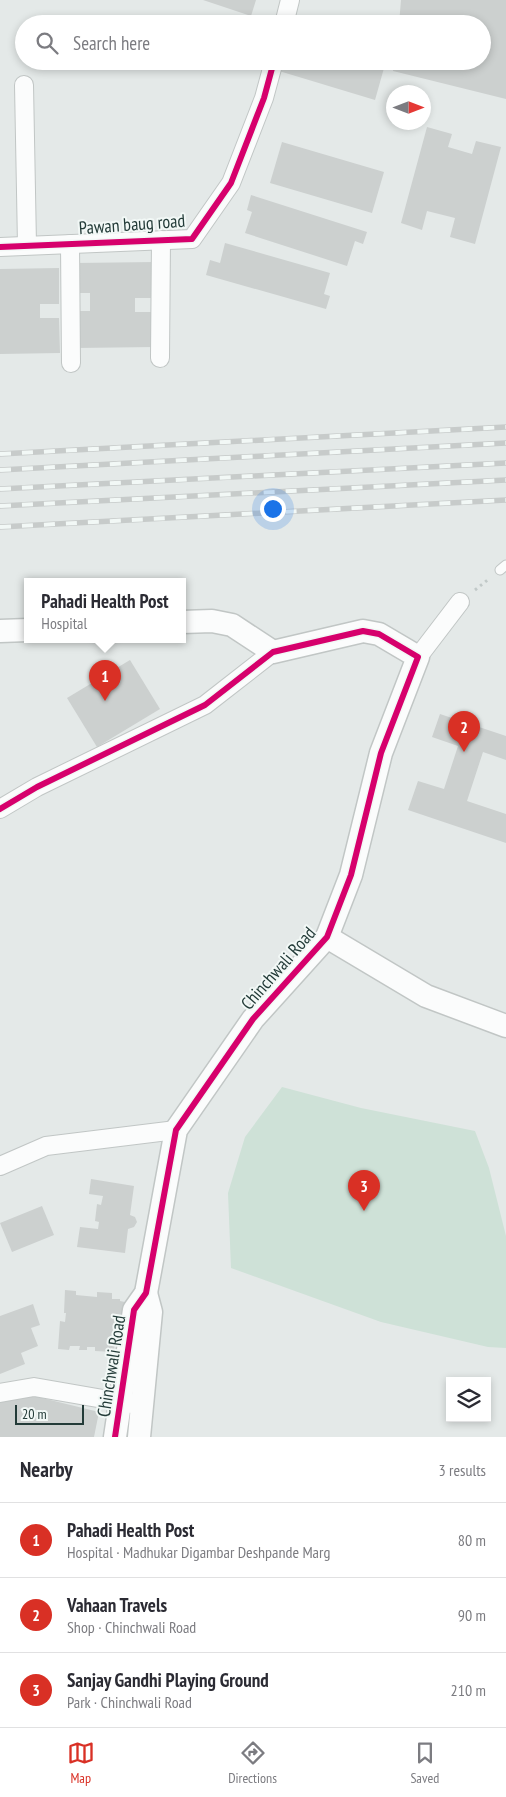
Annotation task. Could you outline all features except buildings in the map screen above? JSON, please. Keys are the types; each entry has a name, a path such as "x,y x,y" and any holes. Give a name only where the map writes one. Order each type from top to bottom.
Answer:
{"street":[{"path":"286,15 290,0"},
{"name":"Pawan baug road","path":"0,246 192,239 231,182 264,98 272,70"},
{"path":"24,85 28,245"},
{"path":"160,358 161,240"},
{"path":"70,244 70,363"},
{"path":"0,809 37,787 205,705 273,652 363,631 379,634 418,657 460,602"},
{"path":"186,622 212,621 232,625 273,652"},
{"path":"0,631 24,630"},
{"name":"Chinchwali Road","path":"115,1437 134,1310 146,1293 176,1130 252,1019 327,937 351,875 381,754 418,657"},
{"path":"327,937 426,996 506,1026"},
{"path":"0,1166 46,1146 176,1130"},
{"path":"139,1437 151,1312 146,1293"},
{"path":"0,1393 34,1386 142,1406"}],"path":[{"path":"460,602 503,567"}],"green space":[{"path":"282,1087 361,1108 475,1131 489,1168 506,1236 506,1348 488,1347 381,1322 231,1268 228,1193 245,1137"}],"railway":[{"path":"0,454 506,427"},
{"path":"0,470 506,443"},
{"path":"0,489 506,463"},
{"path":"0,506 506,480"},
{"path":"0,527 506,500"}],"cycle path":[{"path":"0,247 192,239 231,183 264,98 272,70"},
{"path":"0,809 37,787 205,705 273,652 363,631 379,634 418,657 381,753 351,875 327,937 253,1019 176,1130 146,1293 134,1310 115,1437"}],"place":[{"name":"Pahadi Health Post","path":"105,701"},
{"name":"Vahaan Travels","path":"464,752"},
{"name":"Sanjay Gandhi Playing Ground","path":"364,1211"}]}
